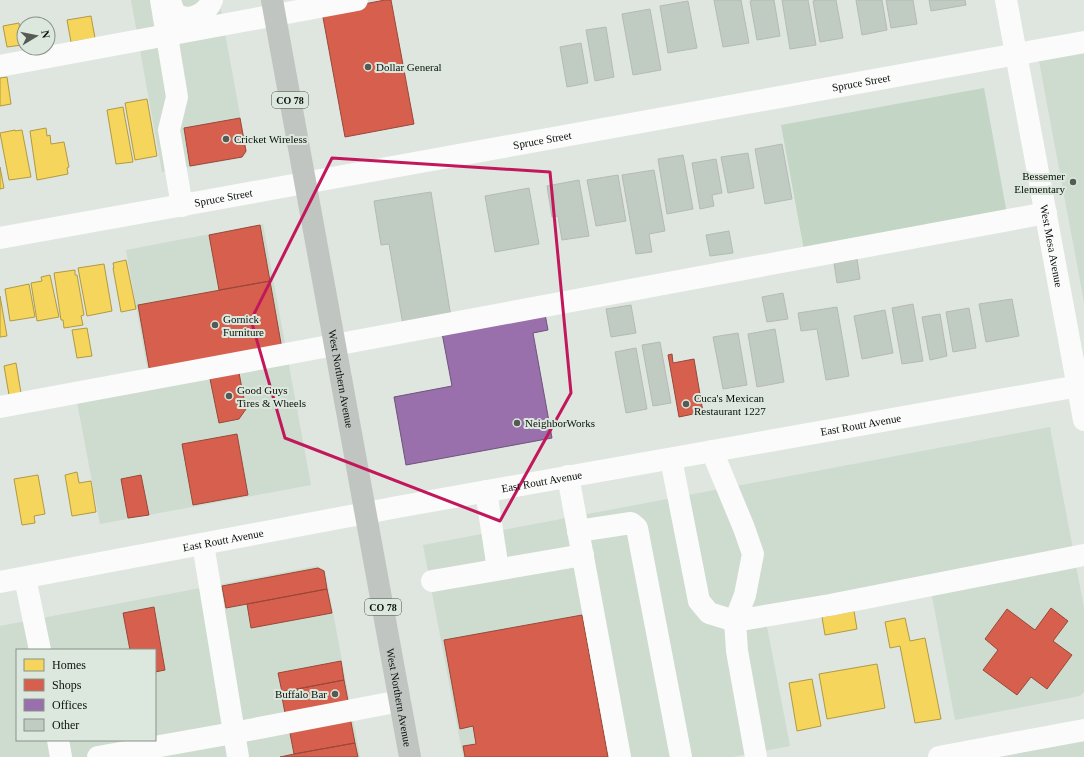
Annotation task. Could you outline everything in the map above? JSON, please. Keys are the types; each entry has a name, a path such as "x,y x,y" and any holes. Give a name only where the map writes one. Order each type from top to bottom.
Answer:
{"main road":[{"name":"West Northern Avenue","path":"274,8 410,757"}],"street":[{"path":"161,0 177,97 168,130 182,206"},
{"path":"170,0 173,11 180,17 197,15 205,11 212,0"},
{"path":"0,66 167,35 274,8 357,0"},
{"name":"West Mesa Avenue","path":"1006,0 1046,213 1081,385 1084,420"},
{"name":"Spruce Street","path":"0,238 1084,42"},
{"path":"0,407 1046,213"},
{"name":"East Routt Avenue","path":"0,582 568,476 671,459 1081,385"},
{"path":"712,451 753,554 745,595 735,621 737,651 756,757"},
{"path":"671,459 698,601 709,613 735,621 837,603 1084,555"},
{"path":"568,476 620,757"},
{"path":"486,491 498,569"},
{"path":"578,531 631,523 637,528 681,757"},
{"path":"203,544 238,757"},
{"path":"432,581 583,555"},
{"path":"25,578 40,649"},
{"path":"98,757 400,701"},
{"path":"939,757 1007,751 1084,730"},
{"path":"58,741 61,757"}],"highlighted area":[{"path":"332,158 550,172 571,393 500,521 285,438 251,320"}],"shaded area":[{"path":"131,0 219,0 247,153 242,158 162,172"},
{"name":"Bessemer Elementary","path":"1084,53 1084,302 1039,61"},
{"path":"263,224 311,485 100,524 74,386 148,373 126,250"},
{"path":"1050,427 1084,608 1084,692 1080,696 955,720 929,580 764,611 790,746 732,757 463,757 423,545"},
{"path":"317,566 325,570 360,757 0,757 0,626"},
{"path":"1084,730 1084,757 939,757"}],"green space":[{"path":"984,88 1007,214 804,250 781,125"}],"building: Homes":[{"path":"91,16 95,38 71,42 67,20"},
{"path":"16,24 16,46 7,47 3,26"},
{"path":"7,77 11,104 0,106 0,78"},
{"path":"147,99 157,156 135,160 125,103"},
{"path":"123,107 133,162 116,164 107,110"},
{"path":"46,128 47,136 50,135 51,144 64,142 69,167 67,168 68,174 37,180 30,131"},
{"path":"22,130 31,177 9,180 0,133"},
{"path":"0,167 4,188 0,189"},
{"path":"126,260 136,309 121,312 113,263"},
{"path":"104,264 112,311 87,316 78,268"},
{"path":"75,270 84,315 81,316 83,325 64,328 63,320 61,320 54,273"},
{"path":"50,275 59,317 37,321 31,283 42,281 41,277"},
{"path":"29,284 35,317 10,321 5,289"},
{"path":"0,296 7,336 0,337"},
{"path":"87,328 92,356 77,358 72,330"},
{"path":"16,363 21,393 9,395 4,366"},
{"path":"77,472 79,483 91,481 96,512 72,516 65,475"},
{"path":"38,475 45,514 34,516 35,523 22,525 14,479"},
{"path":"854,611 857,629 825,635 822,617"},
{"path":"905,618 910,641 925,638 941,719 915,723 900,646 890,648 885,622"},
{"path":"877,664 885,708 827,719 819,674"},
{"path":"812,679 821,726 797,731 789,683"}],"building: Shops":[{"path":"391,0 414,124 345,137 322,12"},
{"path":"240,118 246,151 242,157 190,166 184,128"},
{"path":"260,225 270,281 219,290 209,235"},
{"path":"270,281 282,349 150,373 138,305"},
{"path":"672,354 673,363 694,359 703,412 679,417 668,355"},
{"path":"239,373 246,409 239,419 219,423 210,379"},
{"path":"237,434 248,495 193,505 182,444"},
{"path":"141,475 149,515 128,518 121,479"},
{"path":"318,568 324,571 327,589 226,608 222,586"},
{"path":"327,589 332,613 251,628 247,604"},
{"path":"154,607 165,670 156,672 156,649 130,649 123,613"},
{"path":"1051,608 1068,621 1053,641 1072,655 1047,689 1031,677 1017,695 983,670 998,650 985,639 1007,609 1035,630"},
{"path":"582,615 608,757 465,757 463,746 476,744 473,726 460,729 444,640"},
{"path":"341,661 344,680 282,692 278,673"},
{"path":"344,680 348,701 285,713 281,692"},
{"path":"350,717 355,743 294,754 289,728"},
{"path":"355,743 358,757 280,757 294,754"}],"building: Offices":[{"path":"545,314 548,330 533,333 552,438 406,465 394,397 452,386 442,333"}],"building: Other":[{"path":"714,0 741,0 749,43 723,47"},
{"path":"774,0 780,36 757,40 750,1"},
{"path":"782,0 808,0 816,45 790,49"},
{"path":"836,0 843,38 820,42 813,1"},
{"path":"856,0 882,0 887,30 862,35"},
{"path":"886,0 913,0 917,24 891,28"},
{"path":"929,0 965,0 966,5 931,11"},
{"path":"688,1 697,48 668,53 660,6"},
{"path":"650,9 661,70 633,75 622,14"},
{"path":"606,27 614,77 595,81 586,30"},
{"path":"581,43 588,83 567,87 560,47"},
{"path":"782,144 792,199 765,204 755,149"},
{"path":"748,153 754,188 728,193 721,157"},
{"path":"683,155 693,209 667,214 658,159"},
{"path":"716,159 722,193 712,195 714,206 700,209 692,163"},
{"path":"654,170 665,231 649,234 652,252 636,254 622,175"},
{"path":"618,175 626,221 596,226 587,180"},
{"path":"579,180 589,236 562,240 558,216 552,217 547,186"},
{"path":"529,188 539,244 495,252 485,196"},
{"path":"431,192 451,317 403,325 389,244 381,245 374,201"},
{"path":"729,231 733,253 710,256 706,235"},
{"path":"857,259 860,279 837,283 834,263"},
{"path":"783,293 788,319 767,322 762,297"},
{"path":"1012,299 1019,336 986,342 979,304"},
{"path":"913,304 923,361 902,364 892,308"},
{"path":"631,305 636,333 611,337 606,309"},
{"path":"837,307 849,376 826,380 817,329 801,331 798,313"},
{"path":"969,308 976,348 953,352 946,312"},
{"path":"885,310 893,353 862,359 854,316"},
{"path":"940,314 947,356 930,360 922,317"},
{"path":"775,329 784,382 757,387 748,334"},
{"path":"738,333 747,385 723,389 713,337"},
{"path":"660,342 671,403 653,406 642,345"},
{"path":"636,348 647,409 626,413 615,352"}],"place":[{"name":"Dollar General","path":"368,67"},
{"name":"Cricket Wireless","path":"226,139"},
{"name":"Bessemer Elementary","path":"1073,182"},
{"name":"Gornick Furniture","path":"215,325"},
{"name":"Good Guys Tires & Wheels","path":"229,396"},
{"name":"Cuca's Mexican Restaurant 1227","path":"686,404"},
{"name":"NeighborWorks","path":"517,423"},
{"name":"Buffalo Bar","path":"335,694"}]}
